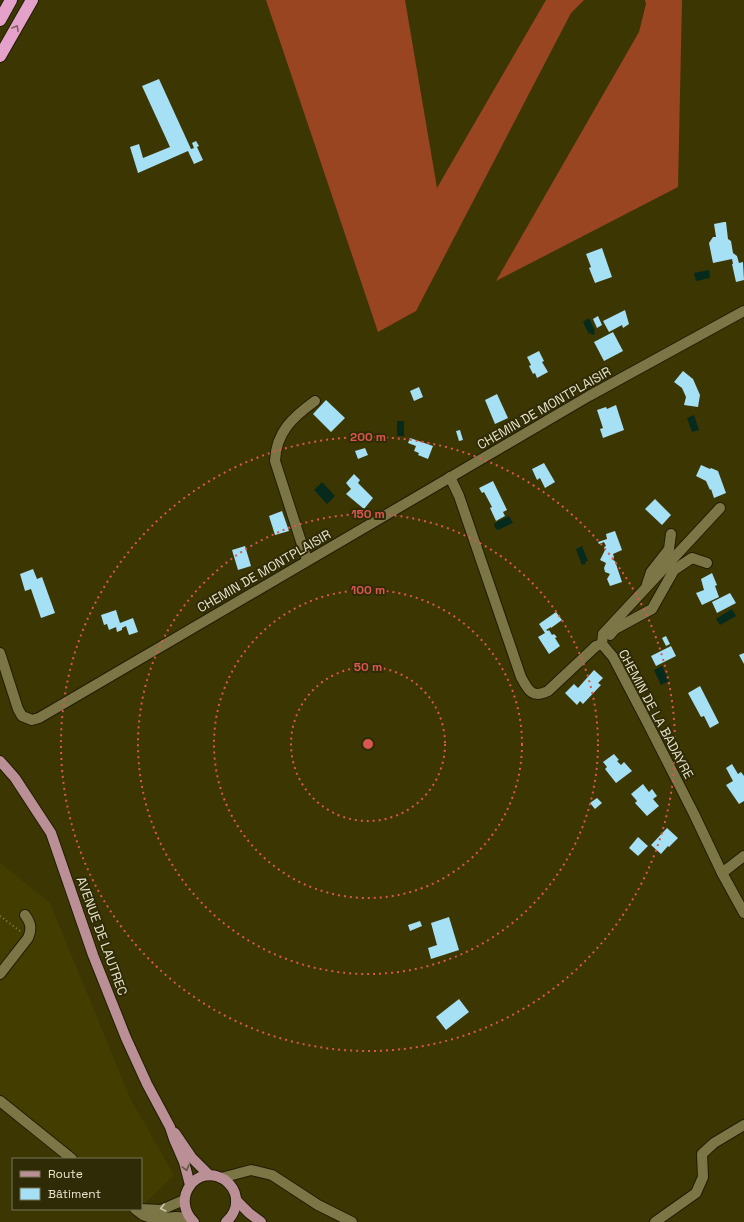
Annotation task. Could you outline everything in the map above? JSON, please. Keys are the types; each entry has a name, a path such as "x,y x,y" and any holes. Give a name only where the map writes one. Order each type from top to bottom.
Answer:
{"highway":[{"path":"0,20 11,0"},
{"path":"0,56 32,0"}],"main road":[{"name":"AVENUE DE LAUTREC","path":"0,761 15,778 51,833 94,955 126,1038 147,1084 170,1127 184,1162 190,1185"},
{"name":"AVENUE DE LAUTREC","path":"170,1127 179,1137 192,1158 209,1175"},
{"path":"192,1220 185,1207 184,1200 186,1192 195,1180 209,1175 221,1178 228,1182 233,1188 236,1207 229,1221"},
{"path":"236,1200 261,1222"}],"street":[{"name":"CHEMIN DE MONTPLAISIR","path":"0,652 18,709 22,716 32,720 39,718 589,396 744,311"},
{"path":"308,560 275,461 275,451 285,428 306,408 316,401"},
{"name":"CHEMIN DE LA BADAYRE","path":"450,477 459,496 521,676 527,688 534,694 541,695 548,691 596,646 602,644 613,657 668,762 722,873 744,913"},
{"path":"602,644 603,634 720,508"},
{"path":"646,588 651,572 669,549 671,534"},
{"path":"602,644 615,629 652,609 674,570 692,558 707,563"},
{"path":"722,873 744,856"},
{"path":"0,974 31,932 29,920 25,915"},
{"path":"1,1103 71,1158"},
{"path":"655,1222 696,1193 703,1177 702,1154 714,1143 744,1125"},
{"path":"221,1178 251,1170 272,1175 318,1205 352,1222"},
{"path":"233,1188 246,1171"},
{"path":"142,1209 161,1210 184,1200"},
{"path":"136,1210 143,1215 154,1219 176,1217 192,1220"}],"path":[{"path":"0,916 28,938"}],"shaded area":[{"path":"266,0 405,0 437,188 546,0 584,0 571,13 416,311 378,332"},
{"path":"645,0 682,0 678,187 496,281 639,32 646,4"},
{"path":"709,270 710,278 696,281 694,273"},
{"path":"589,318 595,331 595,334 592,335 590,333 589,334 583,322"},
{"path":"694,415 699,430 692,432 687,418"},
{"path":"397,421 404,421 404,436 397,436"},
{"path":"322,482 335,496 327,504 314,490"},
{"path":"509,516 513,523 498,530 496,529 494,525 495,523"},
{"path":"582,546 588,561 582,565 576,549"},
{"path":"732,609 736,616 720,625 716,619"},
{"path":"662,666 669,681 661,685 654,670"},
{"path":"0,863 50,903 130,1098 174,1175 142,1206 142,1158 60,1158 0,1109"}],"building":[{"path":"159,79 191,149 194,148 192,143 196,141 203,160 194,164 188,151 138,173 130,147 139,144 143,158 170,147 142,86"},
{"path":"726,222 728,239 731,241 733,253 737,256 739,263 743,262 744,280 736,282 732,259 713,263 709,243 713,237 716,237 714,224"},
{"path":"602,248 612,277 595,283 589,268 591,267 586,254"},
{"path":"625,310 629,324 623,328 622,325 609,332 603,321"},
{"path":"598,316 602,325 597,328 593,319"},
{"path":"613,332 623,351 604,361 594,342"},
{"path":"539,351 544,361 542,362 548,372 537,378 529,366 531,365 527,357"},
{"path":"683,371 693,379 700,395 698,407 684,405 686,397 682,388 674,382"},
{"path":"419,387 423,397 414,401 410,391"},
{"path":"497,394 508,418 495,424 485,400"},
{"path":"326,400 345,418 331,432 313,414"},
{"path":"616,405 624,430 603,438 600,429 603,428 597,410 606,407 607,409"},
{"path":"460,430 463,440 459,441 456,431"},
{"path":"410,438 433,446 428,459 418,455 419,453 414,451 416,446 408,443"},
{"path":"365,448 368,455 358,459 355,451"},
{"path":"544,463 555,482 545,488 540,478 537,480 532,469"},
{"path":"701,465 718,471 726,493 714,498 706,481 696,476"},
{"path":"354,474 360,480 358,483 373,498 364,509 346,494 351,489 346,483"},
{"path":"493,481 507,510 503,512 505,516 496,521 490,508 492,507 484,492 482,493 479,488"},
{"path":"655,499 671,515 662,525 645,509"},
{"path":"282,511 289,531 275,535 269,516"},
{"path":"615,531 622,550 613,554 613,560 615,561 622,582 610,586 607,579 610,574 605,572 604,568 606,563 600,560 605,550 604,547 606,546 604,542 599,544 598,542 607,539 606,534"},
{"path":"245,546 251,566 238,570 232,550"},
{"path":"33,569 37,579 42,577 55,613 41,618 31,589 25,591 20,574"},
{"path":"712,573 717,585 715,586 719,597 702,605 696,593 704,590 701,579"},
{"path":"730,593 736,603 717,613 712,602"},
{"path":"116,610 120,623 133,618 138,632 129,635 126,626 117,632 116,627 109,630 107,624 104,625 101,615"},
{"path":"556,612 562,620 546,630 549,630 552,635 554,634 557,637 555,638 560,646 549,654 538,637 545,633 539,624"},
{"path":"666,636 670,644 666,646 662,638"},
{"path":"671,646 676,656 656,666 651,656"},
{"path":"744,653 744,664 739,655"},
{"path":"594,670 603,678 598,683 601,685 583,704 580,701 577,705 565,693 574,684 578,688"},
{"path":"700,686 719,723 710,728 704,716 701,717 688,693"},
{"path":"614,754 619,760 617,761 621,765 624,762 632,771 616,783 605,769 607,767 603,762"},
{"path":"732,764 738,774 741,772 744,776 744,801 739,804 726,785 733,781 726,768"},
{"path":"643,784 649,792 652,789 657,796 653,799 659,806 647,816 635,803 637,801 631,794"},
{"path":"597,798 602,803 595,809 590,803"},
{"path":"667,828 678,838 661,854 651,845"},
{"path":"638,837 648,846 638,856 629,848"},
{"path":"449,917 459,950 431,959 428,948 437,945 431,923"},
{"path":"420,921 422,926 410,931 408,925"},
{"path":"459,999 469,1012 446,1030 436,1017"}]}
